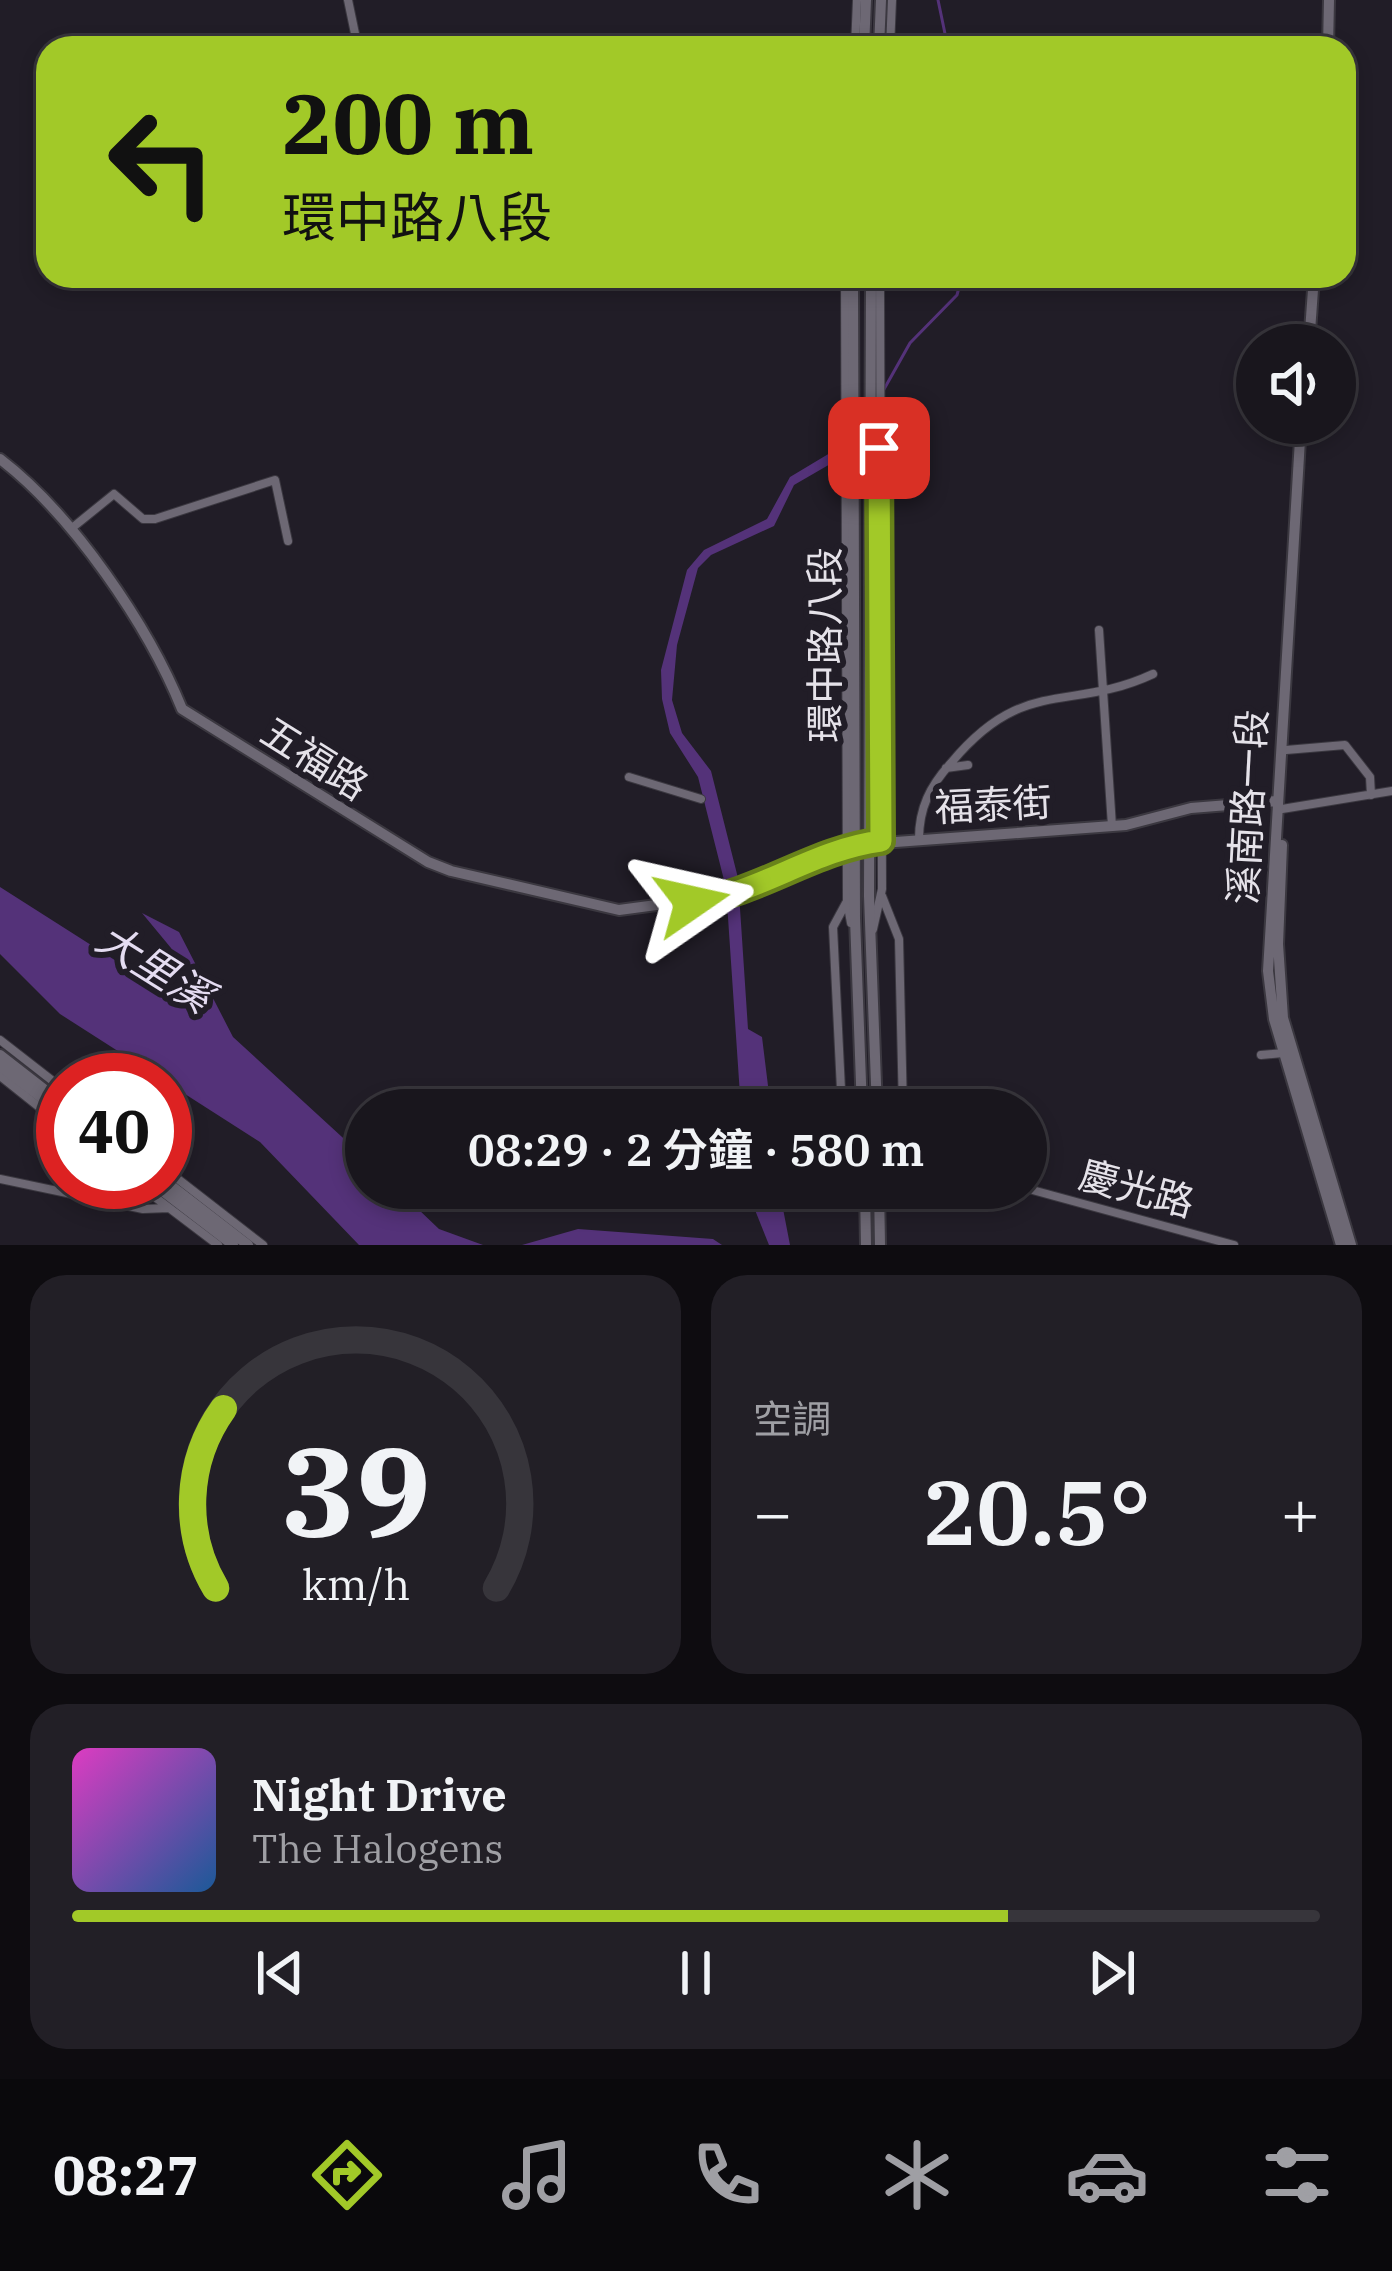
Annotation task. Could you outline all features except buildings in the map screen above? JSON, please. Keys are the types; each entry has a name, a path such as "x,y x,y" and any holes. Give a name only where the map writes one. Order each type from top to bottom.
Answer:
{"street":[{"path":"348,0 356,36"},
{"path":"860,36 861,0"},
{"path":"880,36 881,0"},
{"path":"890,36 892,0"},
{"path":"1328,36 1329,0"},
{"name":"環中路八段","path":"849,288 851,846 861,1089"},
{"name":"環中路八段","path":"876,288 879,372 870,438 875,842 881,895 899,938 903,1089"},
{"name":"環中路八段","path":"876,288 875,842 870,942 876,1089"},
{"path":"1311,324 1313,288"},
{"name":"溪南路一段","path":"1290,1055 1279,971 1280,805 1299,444"},
{"name":"五福路","path":"0,459 72,528 168,675 182,709 428,862 619,910 746,892"},
{"path":"72,528 114,494 143,519 155,519 275,480 288,541"},
{"name":"福泰街","path":"1099,630 1112,826"},
{"path":"919,839 919,812 946,768 1000,716 1153,674"},
{"path":"1284,754 1345,745 1370,777 1371,795"},
{"path":"946,768 968,765"},
{"path":"629,777 701,799"},
{"path":"1280,805 1392,791"},
{"name":"福泰街","path":"746,892 806,860 875,842 1112,826 1191,808 1280,805"},
{"name":"環中路八段","path":"851,846 847,901 856,942"},
{"name":"環中路八段","path":"870,942 881,895"},
{"name":"環中路八段","path":"841,1089 833,927 847,901"},
{"path":"0,1040 36,1068"},
{"path":"0,1055 36,1083"},
{"path":"1261,1055 1290,1055"},
{"path":"1290,1055 1341,1245"},
{"path":"1290,1055 1352,1245"},
{"path":"0,1066 36,1093"},
{"path":"0,1076 36,1105"},
{"path":"0,1179 36,1187"},
{"path":"192,1189 263,1245"},
{"name":"慶光路","path":"1047,1194 1234,1245"},
{"path":"192,1202 248,1245"},
{"path":"170,1209 218,1245"},
{"path":"186,1209 233,1245"},
{"path":"865,1209 866,1245"},
{"path":"879,1209 880,1245"}],"shaded area":[{"path":"830,453 832,463 794,485 774,526 711,555 698,568 677,645 672,700 682,733 711,771 738,878 748,1029 762,1037 768,1089 740,1089 726,888 698,777 670,733 661,670 687,570 704,550 767,519 790,477"},
{"path":"0,887 179,1001 189,1002 171,948 142,913 179,932 233,1037 345,1140 345,1209 418,1209 439,1229 483,1245 359,1245 260,1142 192,1098 192,1053 121,1053 60,1014 0,954"},
{"path":"783,1209 790,1245 769,1245 755,1210"},
{"path":"578,1229 713,1239 722,1245 522,1245"}],"waterway":[{"path":"938,0 946,36"},
{"path":"883,391 910,343 959,288"},
{"path":"828,460 845,449"}],"route":[{"path":"692,902 751,891 766,878 806,860 881,841 879,448"}],"water label":[{"name":"大里溪","path":"155,967"}]}
